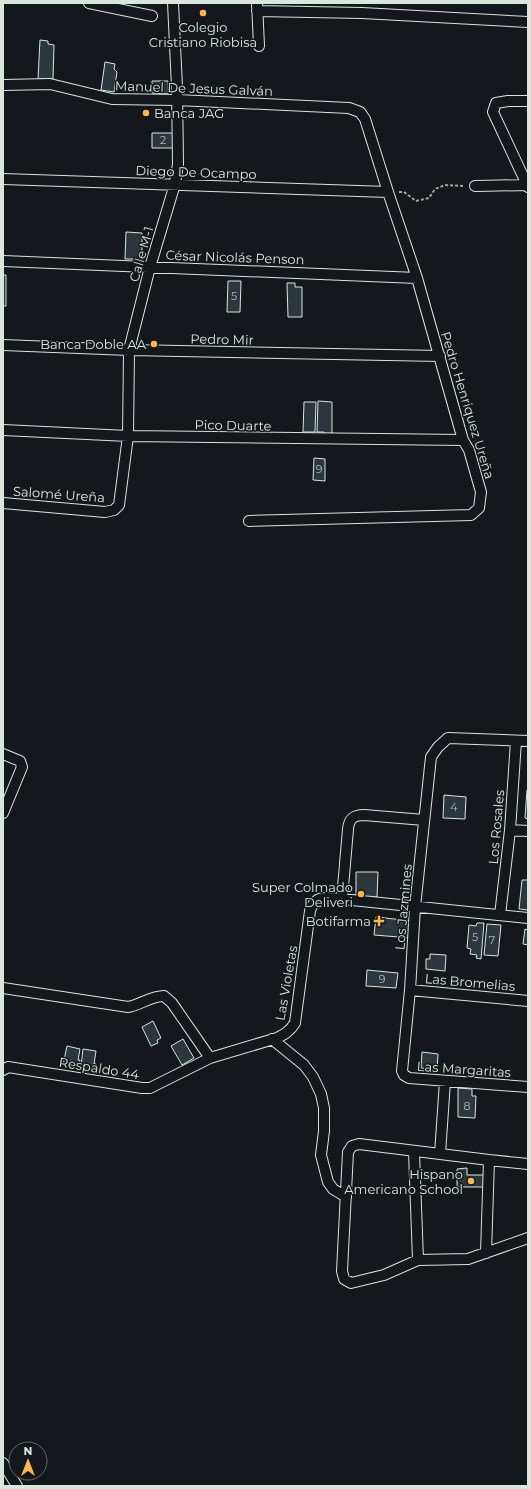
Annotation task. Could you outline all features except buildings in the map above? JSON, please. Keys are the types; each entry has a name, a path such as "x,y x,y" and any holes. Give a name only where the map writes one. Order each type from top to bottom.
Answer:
{"street":[{"path":"89,3 152,16"},
{"name":"Calle M-1","path":"114,510 119,505 128,436 130,350 150,267 175,184 178,164 173,3"},
{"path":"259,46 257,7 362,8 528,22"},
{"name":"Manuel De Jesus Galván","path":"3,85 50,84 112,99 177,100 349,108 360,112"},
{"path":"475,186 528,186 493,112 496,103 508,101 528,101"},
{"name":"Pedro Henriquez Ureña","path":"249,521 470,515 479,508 481,492 469,450 463,440 417,278 365,119 360,112"},
{"name":"Diego De Ocampo","path":"3,179 388,192"},
{"name":"César Nicolás Penson","path":"3,261 417,278"},
{"name":"Pedro Mir","path":"3,345 130,350 440,356"},
{"name":"Pico Duarte","path":"3,430 128,436 463,440"},
{"name":"Salomé Ureña","path":"3,503 105,512 114,510"},
{"name":"Los Jazmines","path":"402,1071 410,990 415,907 431,758 438,747 448,738 516,741"},
{"path":"516,741 528,741"},
{"name":"Los Rosales","path":"500,915 510,830 516,741"},
{"path":"3,754 20,761 22,767 3,814"},
{"path":"342,899 348,829 349,822 352,817 364,815 424,820"},
{"path":"510,830 528,832"},
{"name":"Las Violetas","path":"210,1058 286,1034 295,1022 310,911 312,904 318,899 342,899 528,918"},
{"path":"3,988 128,1007 154,997 164,996 172,1003 210,1058"},
{"name":"Las Bromelias","path":"410,990 528,1001"},
{"path":"272,1039 304,1065 313,1077 321,1094 324,1108 324,1131 320,1155 328,1182 333,1189 346,1197"},
{"name":"Respaldo 44","path":"3,1070 8,1067 150,1088 210,1058"},
{"name":"Las Margaritas","path":"402,1071 404,1075 409,1078 528,1087"},
{"path":"440,1154 445,1081"},
{"path":"528,1164 414,1152 360,1144 352,1146 348,1152 342,1271 344,1279 350,1283 384,1275 418,1260 468,1259 528,1238"},
{"path":"414,1152 418,1260"},
{"path":"486,1253 489,1160"},
{"path":"3,1463 13,1485"}],"path":[{"path":"388,192 404,192 416,202 429,198 435,189 445,185 475,186"}],"place":[{"name":"Colegio Cristiano Riobisa","path":"203,13"},
{"name":"Banca JAG","path":"146,113"},
{"name":"Banca Doble AA","path":"154,344"},
{"name":"Super Colmado Deliveri","path":"361,894"},
{"name":"Botifarma","path":"379,921"},
{"name":"Hispano Americano School","path":"471,1181"}]}
